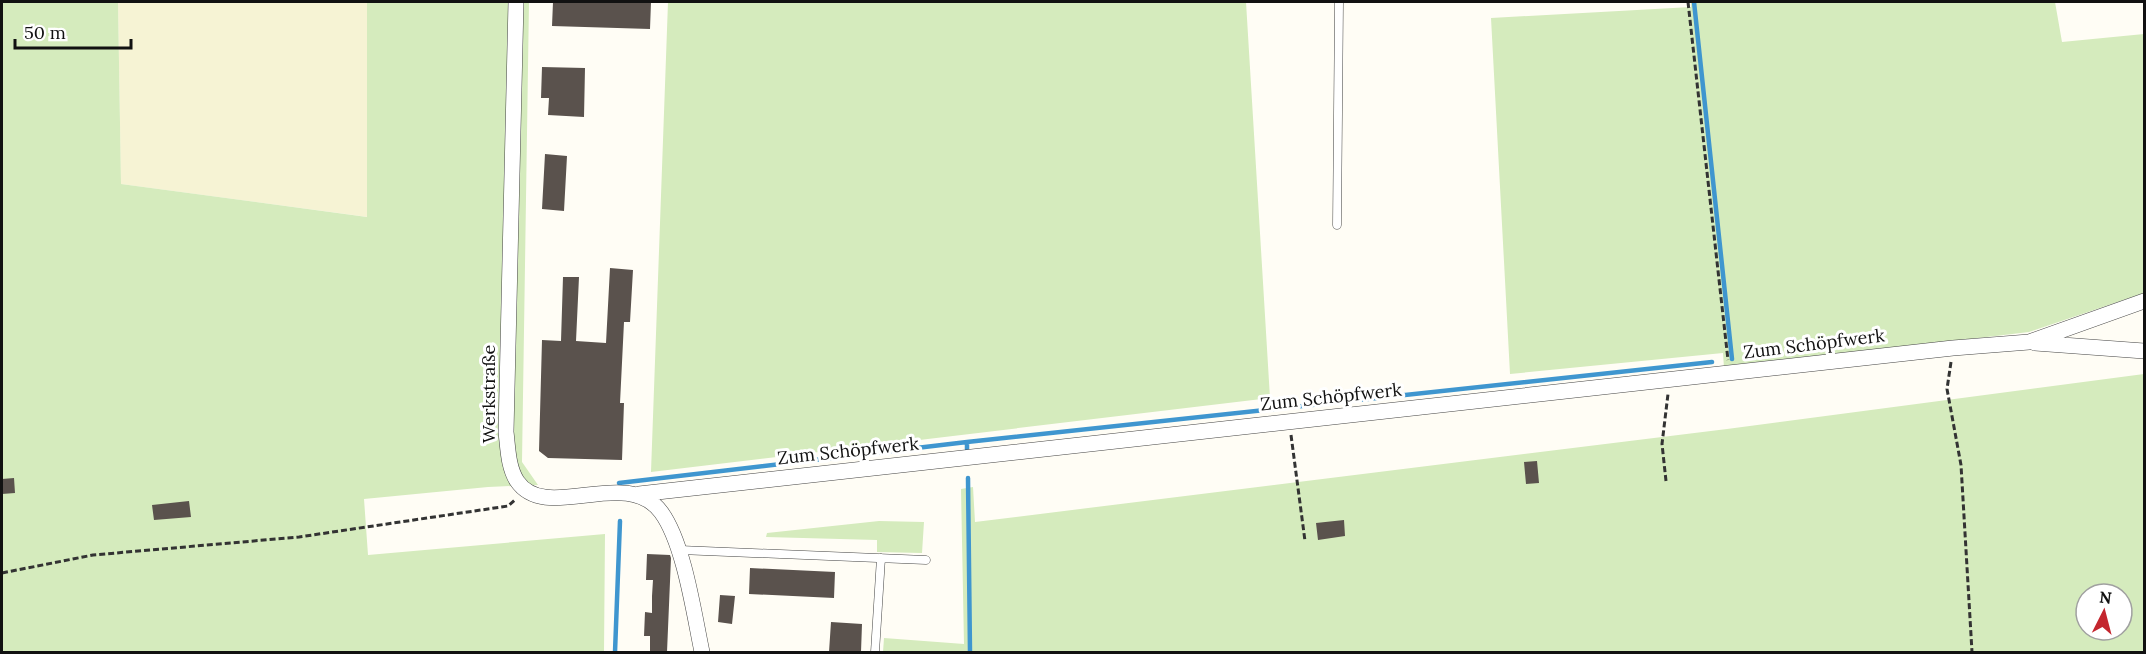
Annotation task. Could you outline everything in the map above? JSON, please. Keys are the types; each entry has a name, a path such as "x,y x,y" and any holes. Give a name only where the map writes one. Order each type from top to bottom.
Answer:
{"street":[{"name":"Werkstraße","path":"516,2 506,432 510,464 517,481 526,490"},
{"name":"Zum Schöpfwerk","path":"2029,342 2145,301"},
{"name":"Zum Schöpfwerk","path":"639,494 1953,348 2029,342 2145,351"},
{"path":"526,490 546,498 613,492 639,494 661,511 680,550 702,652"}],"lane":[{"path":"1337,225 1339,2"},
{"path":"680,550 926,560"},
{"path":"875,652 880,558"}],"path":[{"path":"1688,2 1730,374"},
{"path":"1953,348 1947,388 1961,465 1972,652"},
{"path":"1665,381 1668,397 1662,444 1666,481"},
{"path":"1289,421 1305,541"},
{"path":"2,573 93,555 299,537 508,506 526,490"}],"shaded area":[{"path":"118,2 367,2 368,217 121,184"}],"green space":[{"path":"2,2 118,2 121,184 367,217 367,2 529,2 522,462 538,485 488,487 364,499 368,555 605,534 604,652 2,652"},
{"path":"668,2 1246,2 1270,398 651,472"},
{"path":"1691,2 2055,2 2062,42 2144,34 2144,293 2029,332 1724,368 1723,353 1510,374 1491,18 1691,7"},
{"path":"2144,374 2144,652 883,652 884,638 964,644 961,489 973,487 975,522 1727,429"},
{"path":"879,521 924,522 922,553 877,552 877,540 766,537 767,533"}],"building":[{"path":"553,2 651,2 650,29 552,26"},
{"path":"542,67 585,68 584,117 548,115 549,98 541,98"},
{"path":"545,154 567,156 564,211 542,209"},
{"path":"610,268 633,270 630,322 624,322 620,403 624,403 622,460 548,458 539,451 542,340 561,341 563,277 579,277 576,341 606,343"},
{"path":"1537,461 1539,483 1526,484 1524,462"},
{"path":"14,478 15,493 2,494 2,479"},
{"path":"189,501 191,517 154,520 152,505"},
{"path":"1344,520 1345,536 1318,540 1316,523"},
{"path":"647,554 670,555 671,558 667,652 650,652 650,636 644,636 645,612 652,613 653,580 646,580"},
{"path":"750,568 835,572 834,598 749,594"},
{"path":"720,595 735,596 732,624 718,622"},
{"path":"831,622 862,624 861,652 829,652"}],"waterway":[{"path":"1694,2 1732,359"},
{"path":"967,449 967,442 1712,362"},
{"path":"619,483 967,442"},
{"path":"968,478 970,652"},
{"path":"615,652 620,521"}]}
